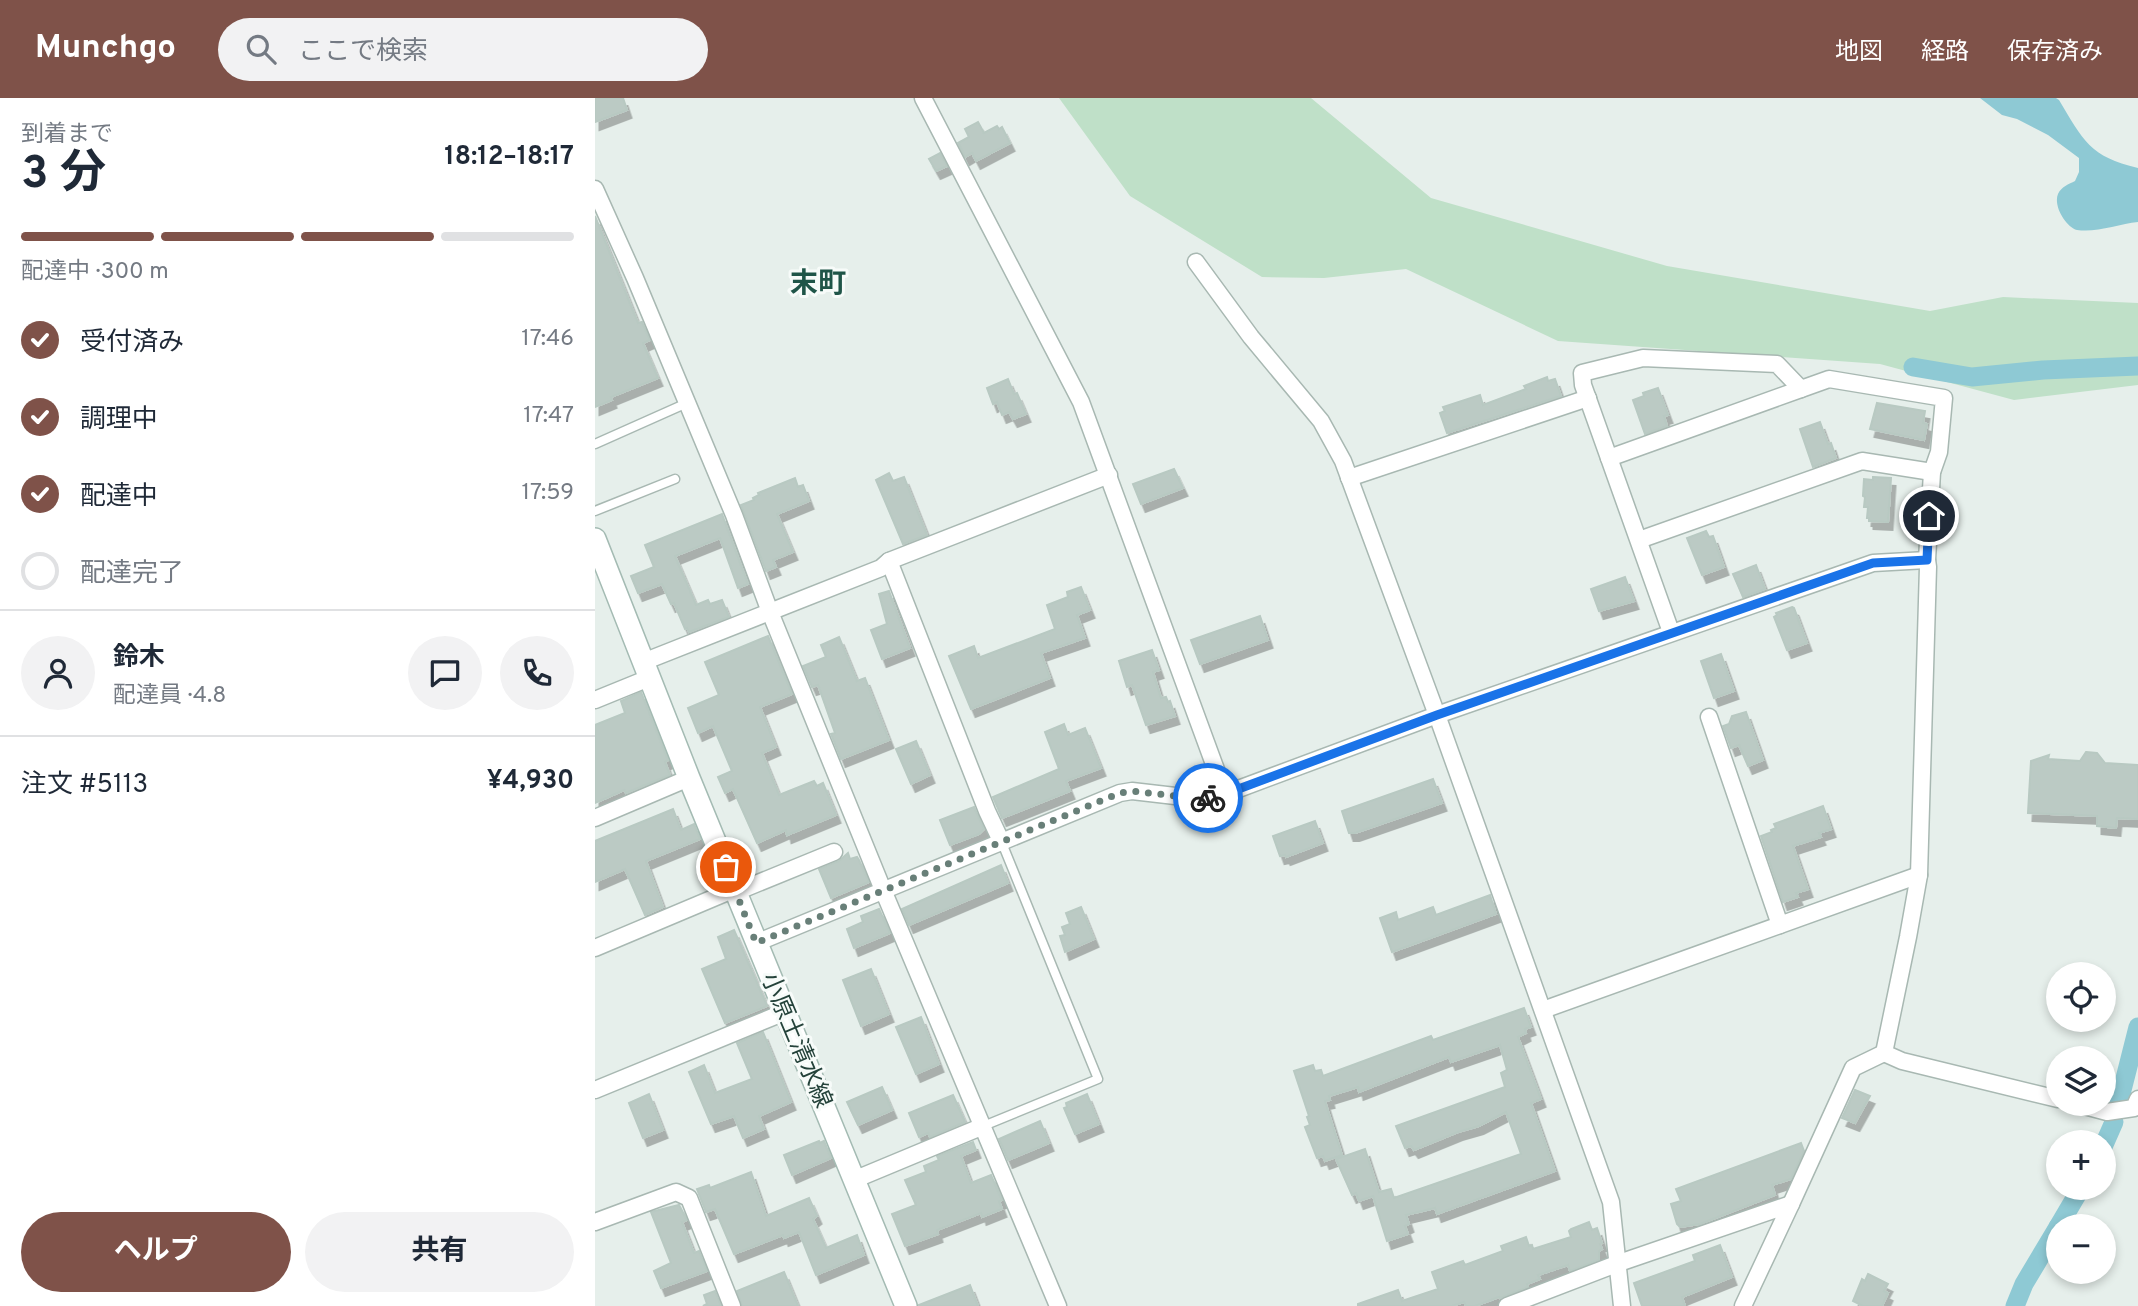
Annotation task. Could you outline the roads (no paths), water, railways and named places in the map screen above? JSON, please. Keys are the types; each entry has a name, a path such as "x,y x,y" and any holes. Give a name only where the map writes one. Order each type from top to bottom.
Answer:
{"main road":[{"name":"小原土清水線","path":"595,540 689,778 906,1306"}],"street":[{"path":"923,98 1081,402 1225,794"},
{"path":"595,189 734,515 770,612 883,890 1058,1306"},
{"path":"1196,262 1251,337 1321,421 1349,478 1437,715 1611,1202 1622,1306"},
{"path":"1671,632 1588,398 1582,373 1643,359 1777,363 1801,389"},
{"path":"1609,458 1829,379 1944,398 1939,452 1932,472 1927,560 1929,567 1919,875 1884,1053"},
{"path":"1349,478 1588,398"},
{"path":"1639,540 1862,461 1932,472"},
{"path":"595,701 646,670 770,612 881,568 889,561 1109,475"},
{"path":"756,943 1120,793 1132,791 1201,799 1225,794 1437,715 1873,563 1927,560"},
{"path":"889,561 1002,843"},
{"path":"1709,717 1780,925"},
{"path":"595,818 689,778"},
{"path":"595,948 834,852"},
{"path":"1543,1010 1919,875"},
{"path":"595,1090 785,1012"},
{"path":"1743,1306 1853,1068 1884,1053 1902,1061 2046,1096"},
{"path":"2116,1111 2134,1108 2138,1099"},
{"path":"856,1179 981,1127"},
{"path":"595,1222 676,1192 689,1198 733,1306"},
{"path":"1507,1306 1619,1263 1791,1204"}],"lane":[{"path":"595,444 687,403"},
{"path":"595,511 675,479"},
{"path":"981,1127 1098,1079 1002,843"}],"water":[{"path":"1980,98 2059,100 2089,145 2109,158 2138,168 2138,222 2092,230 2077,230 2069,225 2061,215 2057,199 2061,189 2075,181 2079,172 2079,158 2048,135 2017,119 2002,115"}],"waterway":[{"path":"1913,367 1972,377 2043,370 2138,366"},
{"path":"2119,1102 2138,1027"},
{"path":"2110,1130 2114,1122"},
{"path":"2066,1214 2074,1200"},
{"path":"2015,1306 2024,1284 2046,1247"}],"district":[{"name":"末町","path":"818,282"}]}
